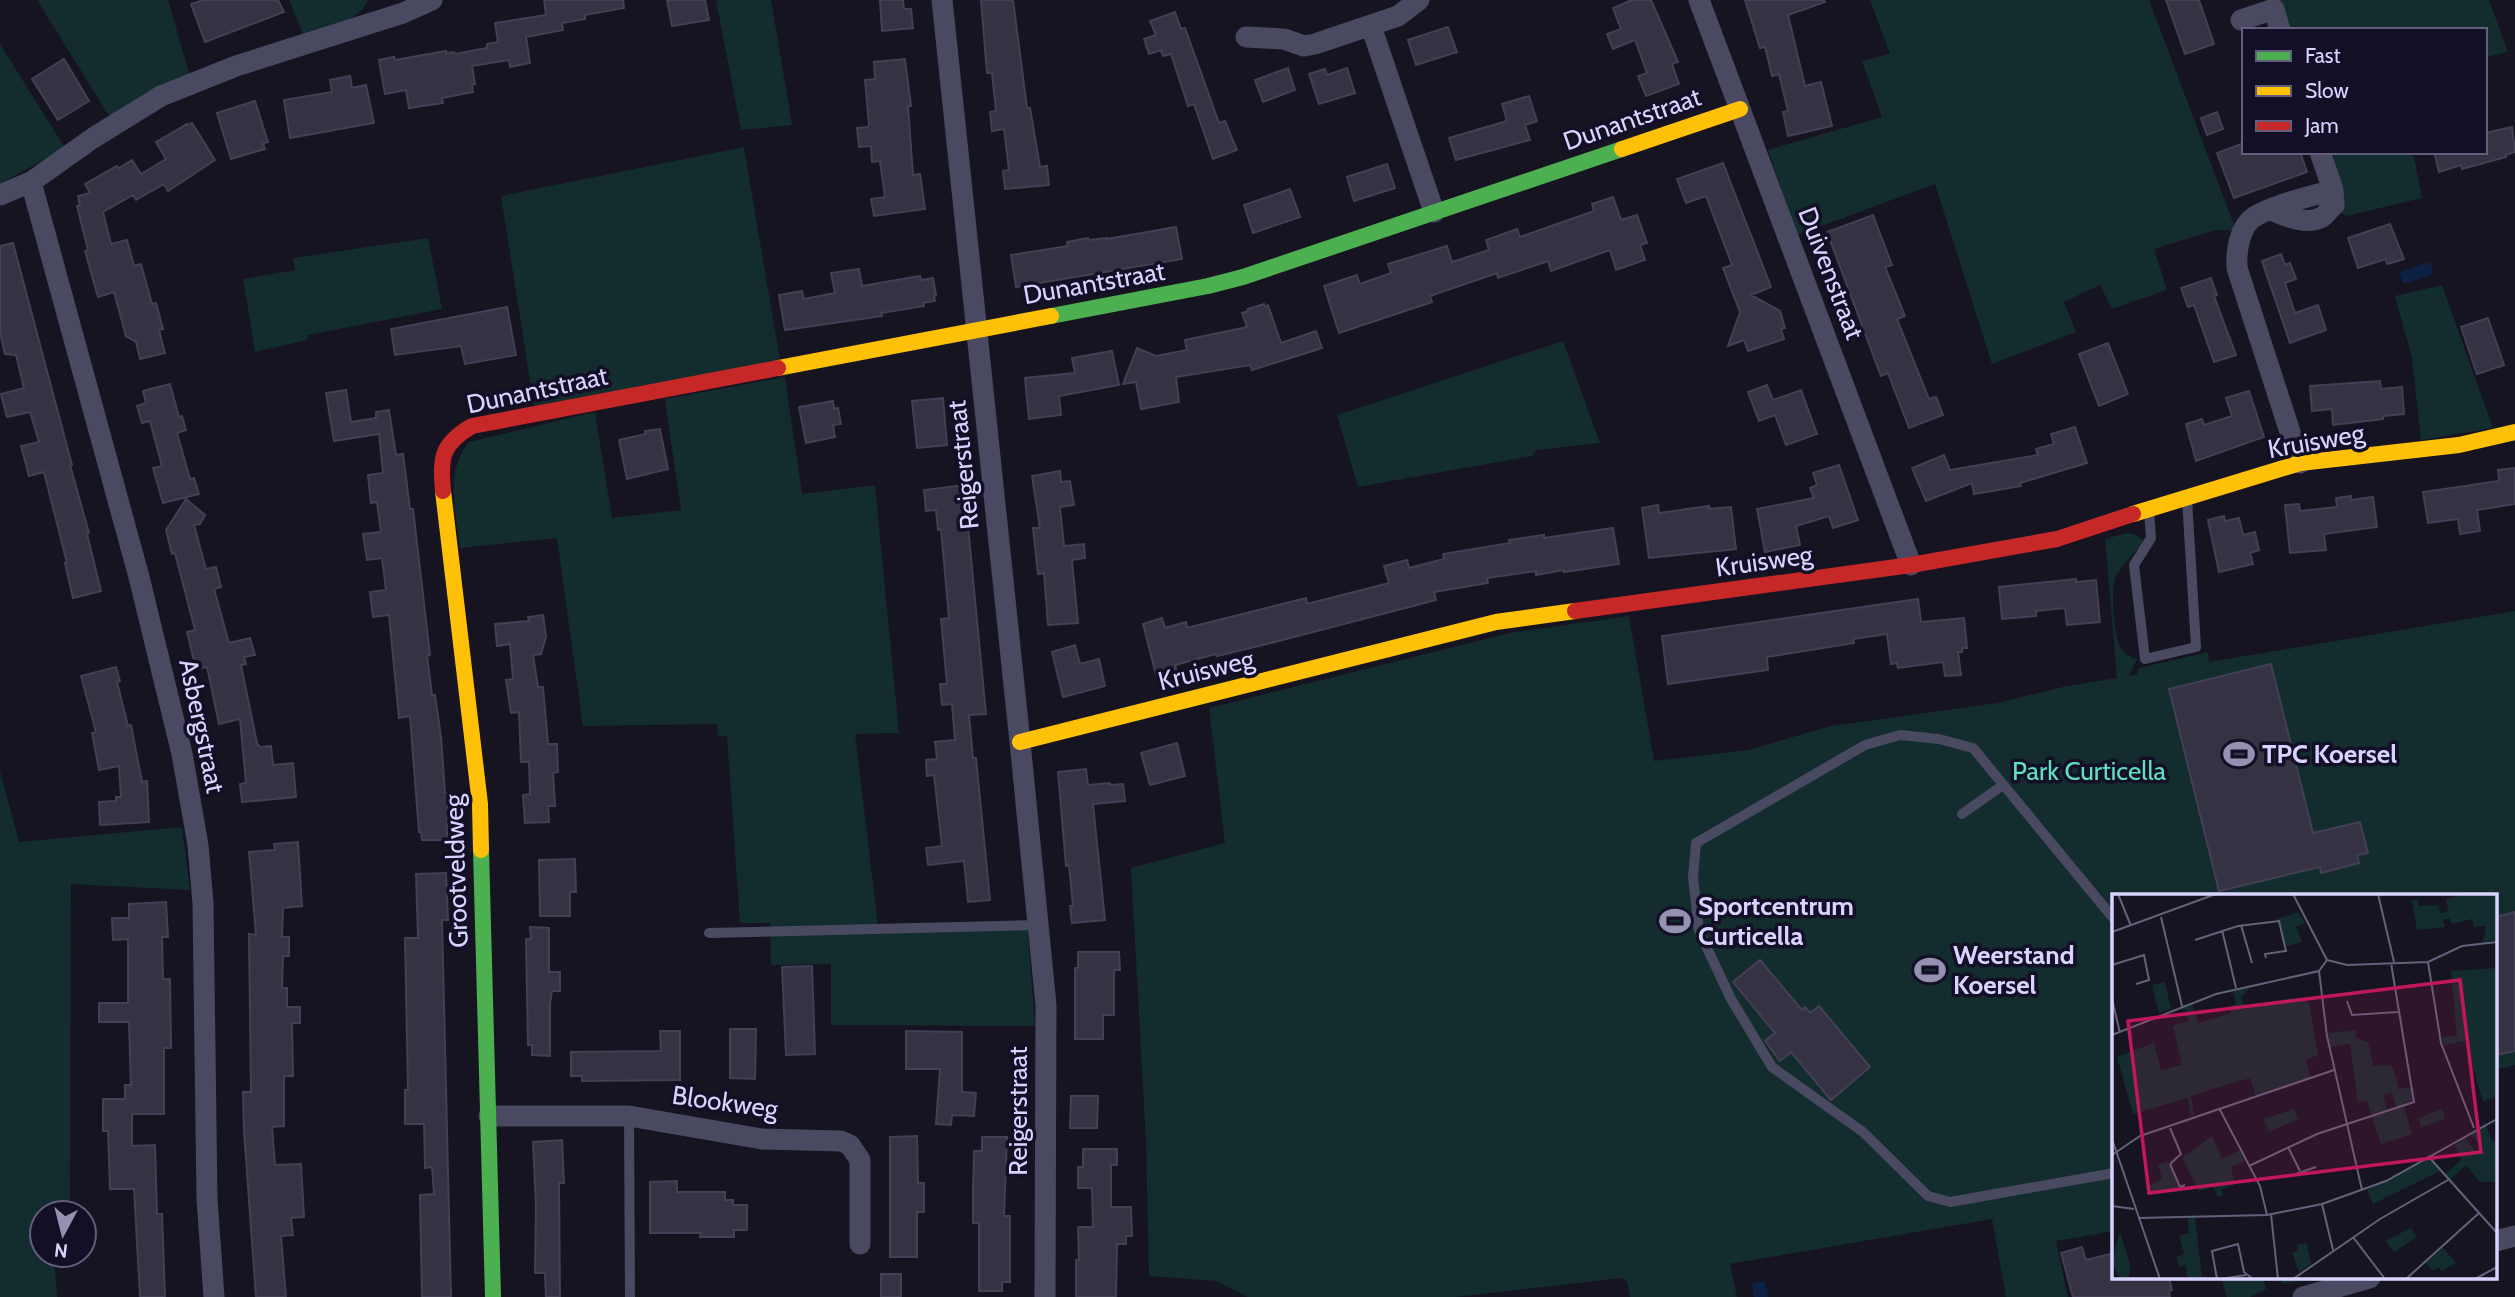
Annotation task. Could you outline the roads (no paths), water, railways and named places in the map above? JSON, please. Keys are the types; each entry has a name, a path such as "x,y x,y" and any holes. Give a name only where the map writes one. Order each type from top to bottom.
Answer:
{"street":[{"path":"0,195 31,182 93,138 161,96 398,7 432,0"},
{"name":"Reigerstraat","path":"942,0 1039,925 1045,1005 1045,1297"},
{"path":"1247,37 1283,39 1304,46 1398,16 1419,0"},
{"name":"Duivenstraat","path":"1699,0 1910,565"},
{"path":"2241,20 2274,9 2279,28"},
{"path":"1371,26 1434,212"},
{"name":"Dunantstraat","path":"446,446 456,434 472,425 1208,286 1243,277 1740,109"},
{"path":"2300,463 2237,268 2238,245 2252,218 2333,190 2321,154"},
{"name":"Asbergstraat","path":"31,182 139,577 182,754 198,845 203,903 207,1199 214,1297"},
{"name":"Kruisweg","path":"1020,742 1496,622 1910,565 2057,539 2187,496 2300,463 2459,445 2515,432"},
{"name":"Grootveldweg","path":"446,446 440,458 441,470 481,804 485,1071 489,1116 494,1297"},
{"name":"Blookweg","path":"489,1116 629,1116 762,1139 832,1139 850,1145 860,1160 860,1244"},
{"path":"2498,1240 2515,1236"},
{"path":"2303,1297 2363,1280"}],"lane":[{"path":"2149,509 2151,538 2134,565 2145,659 2196,647 2187,496"},
{"path":"2112,917 1973,748 1939,740 1900,735 1865,745 1696,843 1693,877 1699,931 1731,999 1772,1067 1863,1132 1928,1196 1950,1202 2112,1173"},
{"path":"1962,814 2003,785"},
{"path":"709,933 1039,925"},
{"path":"629,1116 630,1297"}],"water":[{"path":"2430,262 2434,274 2403,284 2399,272"},
{"path":"1765,1281 1768,1297 1754,1297 1752,1284"}],"place":[{"name":"TPC Koersel","path":"2239,754"},
{"name":"Sportcentrum Curticella","path":"1675,921"},
{"name":"Weerstand Koersel","path":"1930,970"}],"park label":[{"name":"Park Curticella","path":"2089,771"}]}
